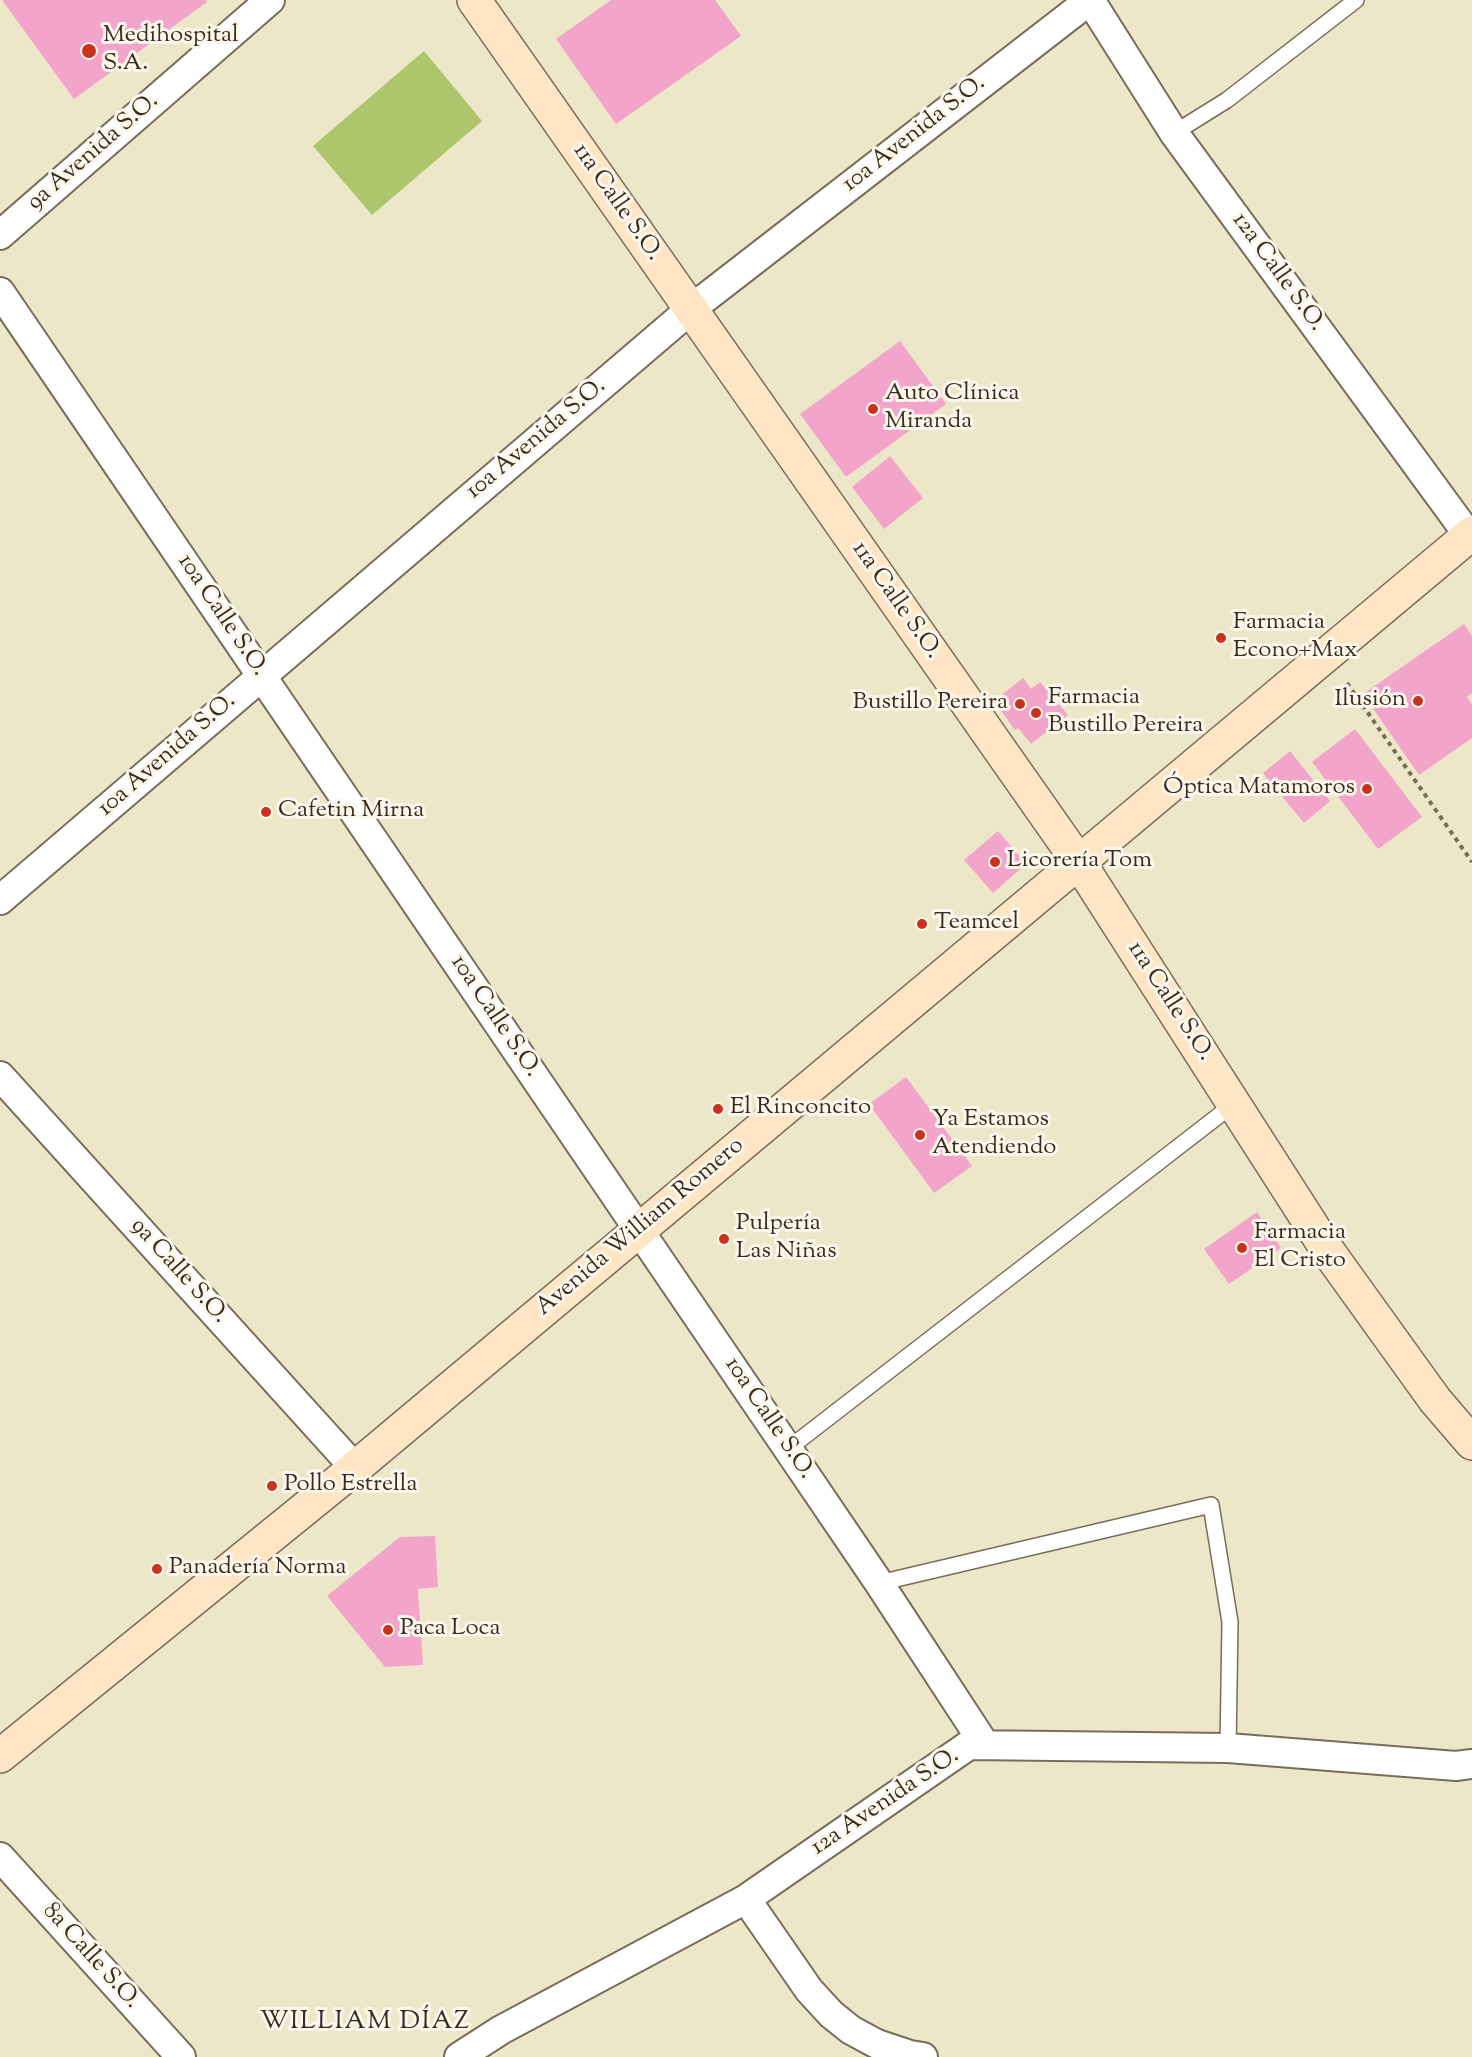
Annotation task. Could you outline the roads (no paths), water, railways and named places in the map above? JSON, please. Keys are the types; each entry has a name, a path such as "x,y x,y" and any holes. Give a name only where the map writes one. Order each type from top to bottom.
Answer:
{"main road":[{"name":"11a Calle S.O.","path":"474,0 1078,861 1330,1254 1435,1400 1472,1443"},
{"name":"Avenida William Romero","path":"0,1756 355,1468 1078,861 1471,536"}],"street":[{"name":"9a Avenida S.O.","path":"0,235 270,0"},
{"name":"10a Avenida S.O.","path":"0,900 691,309 1090,0"},
{"name":"12a Calle S.O.","path":"1090,0 1174,133 1471,536"},
{"name":"10a Calle S.O.","path":"0,292 879,1583 985,1745"},
{"name":"9a Calle S.O.","path":"0,1076 355,1468"},
{"name":"12a Avenida S.O.","path":"459,2057 501,2030 746,1899 969,1746 1228,1748 1456,1766 1472,1764"},
{"name":"8a Calle S.O.","path":"0,1857 181,2057"},
{"path":"746,1899 809,1990 831,2014 851,2030 877,2044 923,2057"}],"lane":[{"path":"1174,133 1227,100 1356,0"},
{"path":"788,1449 1235,1103"},
{"path":"879,1583 1211,1505 1230,1622 1228,1748"}],"place":[{"name":"Medihospital S.A.","path":"89,51"},
{"name":"Auto Clínica Miranda","path":"873,409"},
{"name":"Farmacia Econo+Max","path":"1221,638"},
{"name":"Ilusión","path":"1418,701"},
{"name":"Bustillo Pereira","path":"1020,704"},
{"name":"Farmacia Bustillo Pereira","path":"1036,713"},
{"name":"Óptica Matamoros","path":"1367,789"},
{"name":"Cafetin Mirna","path":"266,812"},
{"name":"Licorería Tom","path":"995,862"},
{"name":"Teamcel","path":"922,924"},
{"name":"El Rinconcito","path":"718,1109"},
{"name":"Ya Estamos Atendiendo","path":"920,1135"},
{"name":"Pulpería Las Niñas","path":"724,1239"},
{"name":"Farmacia El Cristo","path":"1242,1248"},
{"name":"Pollo Estrella","path":"272,1486"},
{"name":"Panadería Norma","path":"157,1569"},
{"name":"Paca Loca","path":"388,1630"}],"district":[{"name":"WILLIAM DÍAZ","path":"365,2024"}]}
